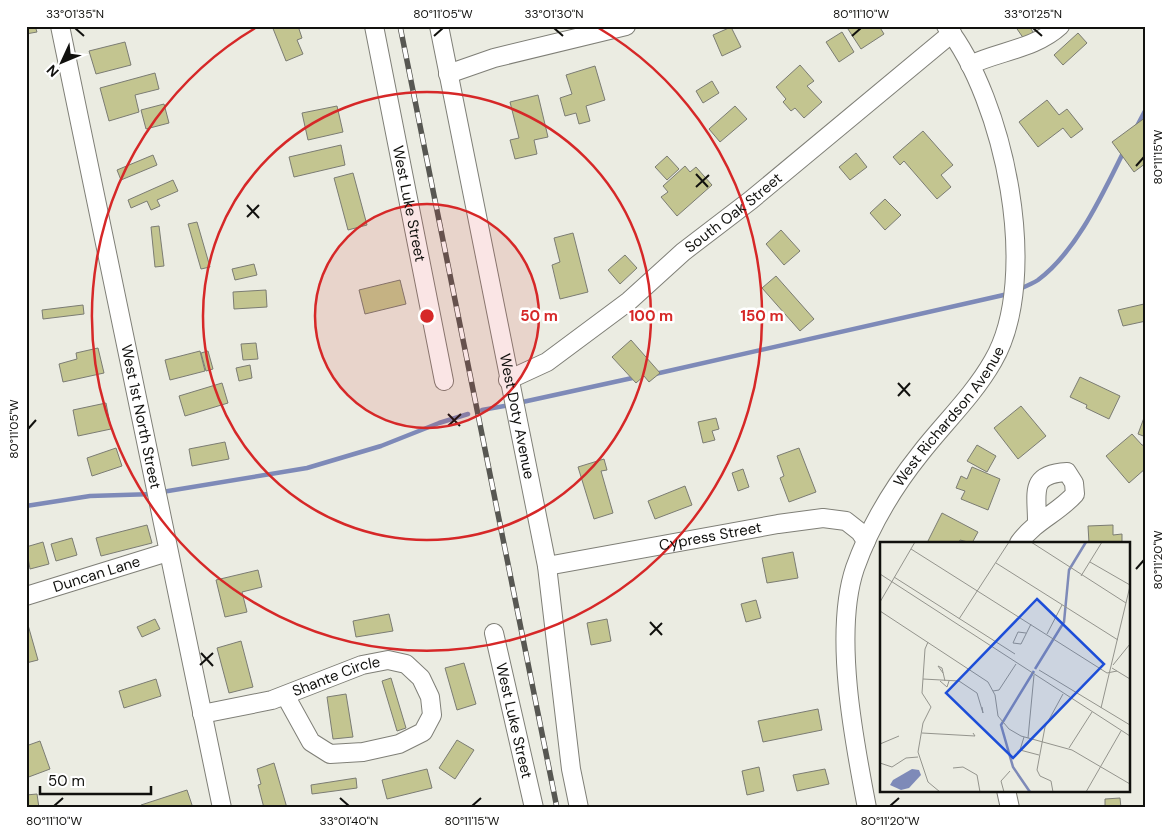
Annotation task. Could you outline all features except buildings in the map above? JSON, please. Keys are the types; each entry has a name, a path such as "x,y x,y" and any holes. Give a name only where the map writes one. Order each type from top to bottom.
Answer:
{"street":[{"name":"West 1st North Street","path":"60,26 222,808"},
{"name":"West Luke Street","path":"374,26 444,382"},
{"name":"West Doty Avenue","path":"438,26 547,566 571,769 579,808"},
{"path":"448,74 494,58 626,26"},
{"path":"970,66 988,56 1026,46 1060,26"},
{"name":"West Richardson Avenue","path":"867,808 858,760 847,667 847,602 855,570 881,509 899,480 960,408 995,360 1012,302 1017,241 1013,208 990,116 980,85 949,30"},
{"name":"South Oak Street","path":"508,380 547,362 629,300 683,252 744,206 949,30"},
{"name":"Cypress Street","path":"547,566 778,524 823,518 846,521 854,526 866,541"},
{"path":"1020,542 1037,522"},
{"name":"Duncan Lane","path":"26,596 168,552"},
{"name":"West Luke Street","path":"494,633 534,808"},
{"name":"Shante Circle","path":"202,714 272,700 362,665 388,660 406,664 420,678 430,697 432,715 422,732 399,744 363,752 330,754 311,742 286,695"},
{"path":"1006,792 1010,808"}],"waterway":[{"path":"1136,128 1146,109"},
{"path":"1017,290 1038,280 1065,254 1088,220 1124,151"},
{"path":"655,374 1008,294"},
{"path":"518,403 637,377"},
{"path":"482,410 510,405"},
{"path":"162,492 307,468 381,446 439,423 468,414"},
{"path":"26,506 90,496 154,494"}],"railway":[{"path":"400,26 557,808"}]}
